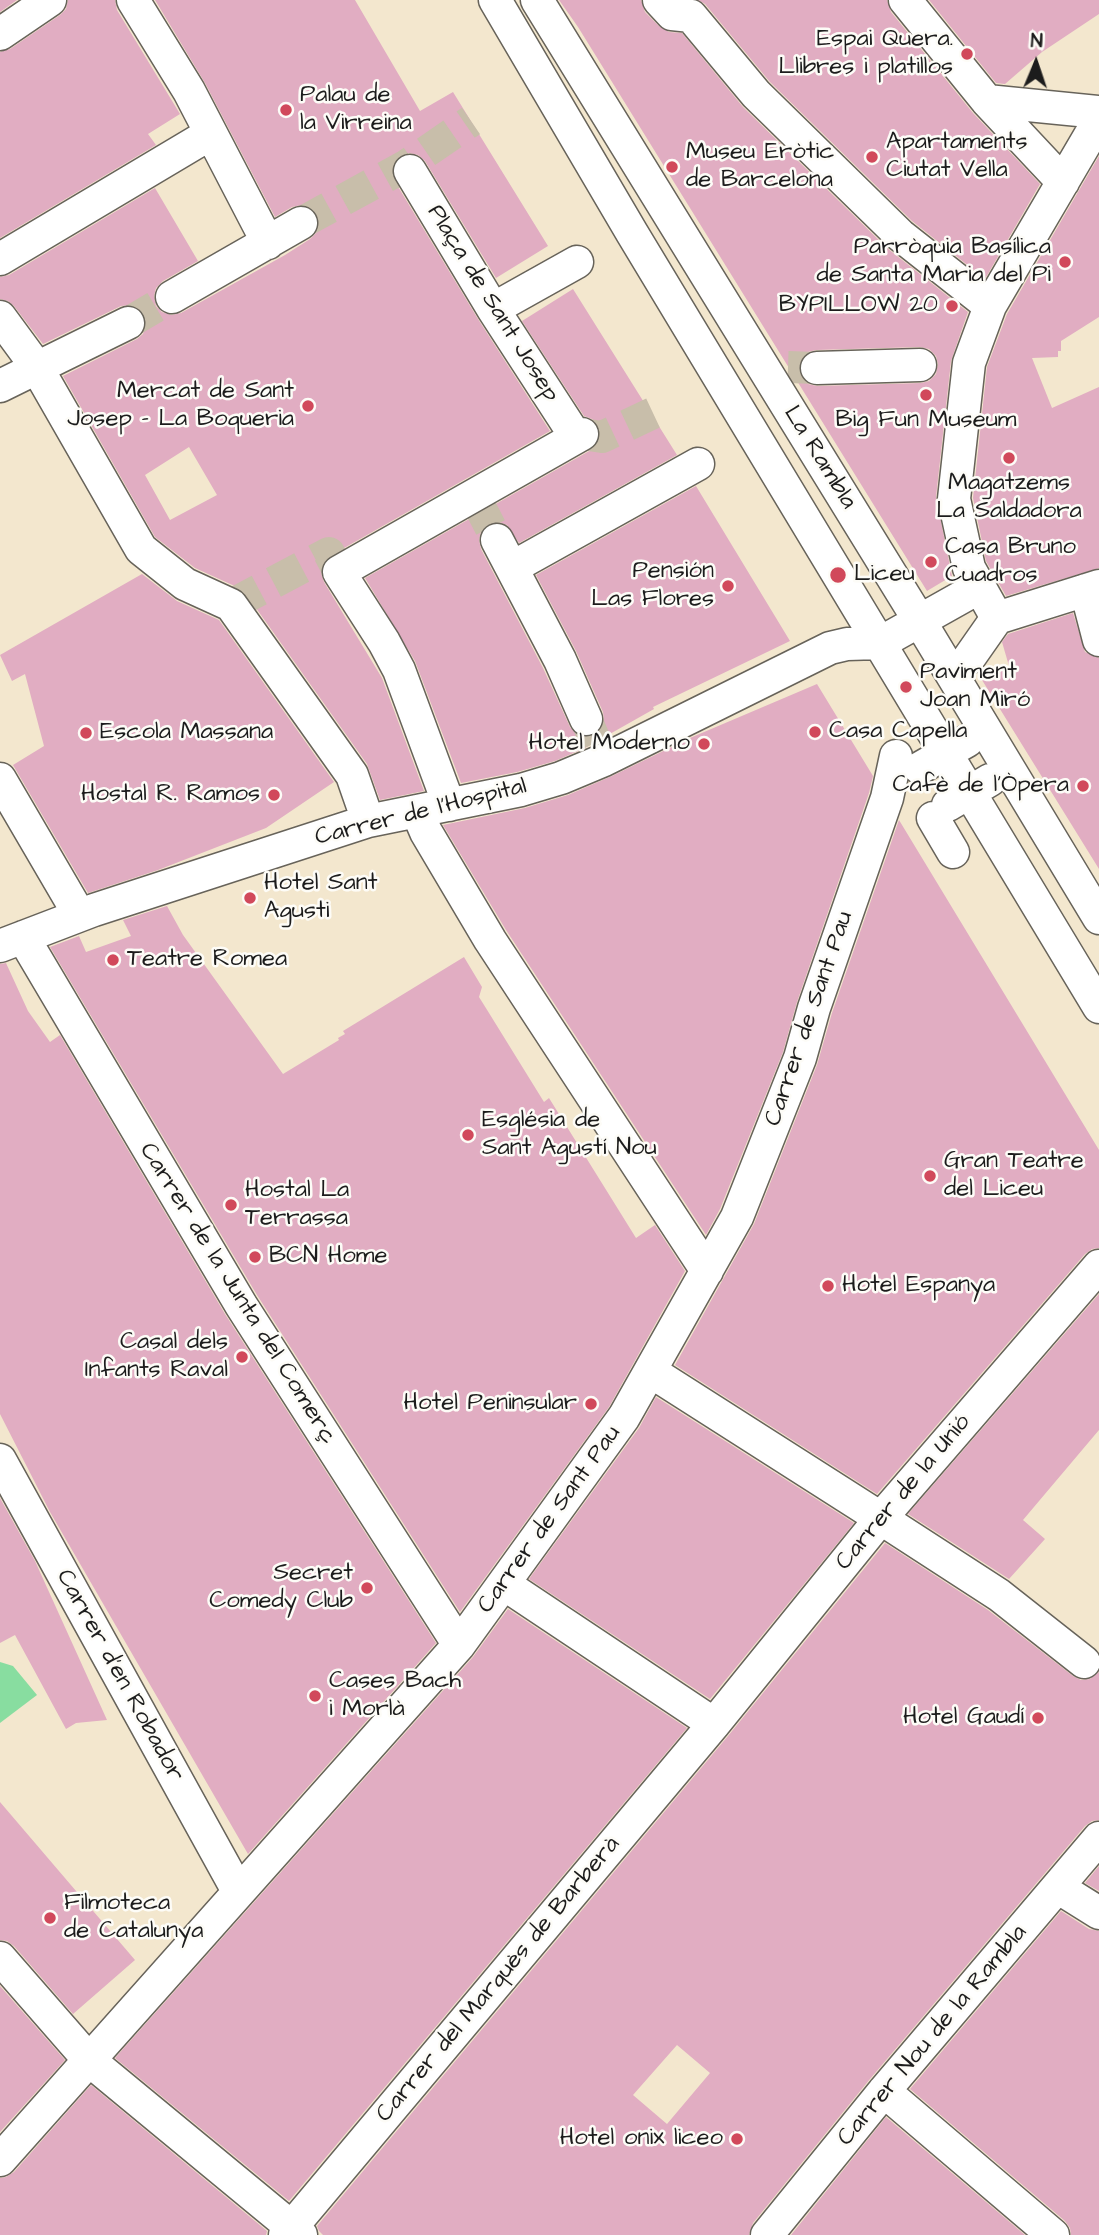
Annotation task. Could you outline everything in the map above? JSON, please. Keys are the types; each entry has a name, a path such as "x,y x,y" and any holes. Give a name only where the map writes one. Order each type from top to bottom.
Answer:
{"street":[{"path":"0,34 50,0"},
{"path":"133,0 189,91 268,243"},
{"name":"La Rambla","path":"495,0 645,270 880,642 928,748 1099,1007"},
{"name":"La Rambla","path":"537,0 925,617 1099,918"},
{"path":"659,0 672,14 691,16 756,94 900,235 990,306"},
{"path":"905,0 987,101 1063,182"},
{"path":"987,101 1099,112"},
{"path":"997,618 974,578 954,499 969,363 990,306 1099,120"},
{"path":"0,259 210,134"},
{"name":"Plaça de Sant Josep","path":"410,171 493,309 579,436 339,572 399,670 449,805"},
{"path":"173,297 301,223"},
{"path":"645,270 686,256"},
{"path":"493,309 577,262"},
{"path":"0,317 36,366 141,549 185,584 231,605 352,775 368,821"},
{"path":"0,386 128,323"},
{"path":"817,368 920,365"},
{"path":"513,567 698,464"},
{"path":"497,540 560,660 595,741"},
{"path":"880,642 925,617 974,578"},
{"path":"969,658 997,618 1092,588 1099,640"},
{"name":"Carrer de l'Hospital","path":"11,941 94,910 368,821 449,805 545,792 595,741 839,646 880,642"},
{"name":"Carrer de Sant Pau","path":"0,2160 459,1645 624,1417 737,1217 800,1058 814,1008 892,782 928,748"},
{"path":"0,779 73,904"},
{"name":"La Rambla","path":"953,852 960,799"},
{"path":"417,811 426,832 491,940 707,1271"},
{"name":"Carrer de la Junta del Comerç","path":"11,941 459,1645"},
{"name":"Carrer de la Unió","path":"714,1724 881,1518 1099,1266"},
{"path":"650,1371 999,1595 1084,1662"},
{"name":"Carrer d'en Robador","path":"0,1460 238,1891"},
{"path":"504,1584 714,1724"},
{"name":"Carrer del Marquès de Barberà","path":"292,2232 714,1724"},
{"name":"Carrer Nou de la Rambla","path":"767,2235 884,2091 1099,1838"},
{"path":"1059,1888 1099,1913"},
{"path":"0,1958 89,2060 292,2232"},
{"path":"884,2091 1053,2235"}],"green space":[{"path":"0,1662 13,1666 37,1695 0,1723"}],"building":[{"path":"0,0 17,0 0,12"},
{"path":"68,0 115,0 117,10 180,114 148,134 156,145 0,238 0,52 10,49 60,15 66,9"},
{"path":"155,0 355,0 420,111 453,92 548,246 496,278 425,161 418,155 409,153 401,155 394,162 394,180 550,431 330,556 323,564 321,573 324,582 382,678 424,791 380,800 367,764 246,594 239,588 195,568 155,537 63,376 143,334 146,325 144,314 139,308 121,306 43,344 14,306 0,299 0,277 9,275 155,188 198,261 163,281 156,288 156,306 171,315 181,313 285,255 317,232 317,214 310,207 292,207 275,217 205,83","holes":["189,447 217,495 170,520 145,475"]},
{"path":"559,0 641,0 645,12 659,26 669,32 682,33 743,107 887,248 968,312 951,361 936,497 952,576 927,591","holes":["929,349 936,356 936,374 929,381 921,383 817,386 808,384 801,377 799,369 801,359 808,352 816,350"]},
{"path":"698,0 887,0 891,12 973,113 1040,184 985,279 912,221 770,82 705,4"},
{"path":"929,0 1099,0 1099,14 1042,52 1005,84 996,83"},
{"path":"1099,156 1099,317 1061,341 1058,357 1032,358 1052,408 1099,387 1099,568 1006,596 986,561 973,498 987,367 1007,314"},
{"path":"573,289 677,455 519,543 507,525 498,522 488,524 481,531 481,549 543,668 570,727 576,734 593,736 601,729 603,712 576,651 536,575 696,486 790,641 653,707 654,709 585,748 555,761 461,783 415,661 365,578 591,450 597,444 600,435 598,424 584,416 522,321"},
{"path":"142,574 177,601 219,620 334,782 266,828 158,870 88,893 13,765 44,746 25,674 12,681 0,655"},
{"path":"1073,613 1085,652 1099,658 1099,869 982,680 1009,666 1002,642 1008,634"},
{"path":"817,684 873,776 797,1002 783,1052 720,1209 706,1235 506,930 443,825 525,808 568,795 690,738"},
{"path":"899,820 1099,1150 1099,1248 1085,1254 877,1494 675,1365 754,1224 817,1065 832,1013"},
{"path":"167,906 183,935 283,1074 339,1040 338,1038 345,1034 343,1031 464,957 482,987 479,997 544,1102 549,1098 636,1238 655,1225 685,1271 609,1407 460,1612 257,1295 50,947 79,936 86,952 131,936 123,920"},
{"path":"6,963 28,1011 50,1042 60,1035 225,1314 436,1643 248,1854 50,1512 0,1414 0,964"},
{"path":"1099,1294 1099,1430 1023,1520 1045,1539 1009,1579 908,1514"},
{"path":"656,1397 854,1523 710,1699 529,1579 639,1428"},
{"path":"0,1498 35,1561 107,1720 76,1723 66,1729 15,1635 0,1643"},
{"path":"885,1543 988,1610 1073,1676 1081,1680 1090,1679 1099,1672 1099,1820 1085,1826 870,2079 753,2223 749,2235 323,2235 317,2226 728,1736","holes":["677,2045 710,2073 667,2124 633,2095"]},
{"path":"508,1609 687,1728 289,2201 115,2058 473,1657"},
{"name":"Filmoteca de Catalunya","path":"0,1802 135,1960 73,2014 14,1946 0,1940"},
{"path":"1099,1866 1099,1891 1085,1883"},
{"path":"1061,1911 1089,1929 1099,1931 1099,2235 1071,2235 1065,2221 910,2089"},
{"path":"0,1986 65,2060 0,2132"},
{"path":"91,2085 267,2231 266,2235 0,2235 0,2178 14,2172"},
{"path":"886,2117 1025,2235 791,2235"}],"tunnel":[{"path":"301,223 407,165 471,121"},
{"path":"128,323 172,297"},
{"path":"788,367 817,368"},
{"path":"582,434 602,437 653,413"},
{"path":"476,499 497,540"},
{"path":"231,605 329,553 339,572"},
{"path":"586,719 596,743"}],"place":[{"name":"Espai Quera. Llibres i platillos","path":"967,54"},
{"name":"Palau de la Virreina","path":"286,110"},
{"name":"Apartaments Ciutat Vella","path":"872,157"},
{"name":"Museu Eròtic de Barcelona","path":"672,167"},
{"name":"Parròquia Basílica de Santa Maria del Pi","path":"1065,262"},
{"name":"BYPILLOW 20","path":"952,306"},
{"name":"Big Fun Museum","path":"926,395"},
{"name":"Mercat de Sant Josep - La Boqueria","path":"308,406"},
{"name":"Magatzems La Saldadora","path":"1009,458"},
{"name":"Casa Bruno Cuadros","path":"931,562"},
{"name":"Liceu","path":"838,575"},
{"name":"Pensión Las Flores","path":"728,586"},
{"name":"Paviment Joan Miró","path":"906,687"},
{"name":"Casa Capella","path":"815,732"},
{"name":"Escola Massana","path":"86,733"},
{"name":"Hotel Moderno","path":"704,744"},
{"name":"Cafè de l'Òpera","path":"1083,786"},
{"name":"Hostal R. Ramos","path":"274,795"},
{"name":"Hotel Sant Agusti","path":"250,898"},
{"name":"Teatre Romea","path":"113,960"},
{"name":"Església de Sant Agustí Nou","path":"468,1135"},
{"name":"Gran Teatre del Liceu","path":"930,1176"},
{"name":"Hostal La Terrassa","path":"231,1205"},
{"name":"BCN Home","path":"255,1257"},
{"name":"Hotel Espanya","path":"828,1286"},
{"name":"Casal dels Infants Raval","path":"242,1357"},
{"name":"Hotel Peninsular","path":"591,1404"},
{"name":"Secret Comedy Club","path":"367,1588"},
{"name":"Cases Bach i Morlà","path":"315,1696"},
{"name":"Hotel Gaudí","path":"1038,1718"},
{"name":"Filmoteca de Catalunya","path":"50,1918"},
{"name":"Hotel onix liceo","path":"737,2139"}]}
